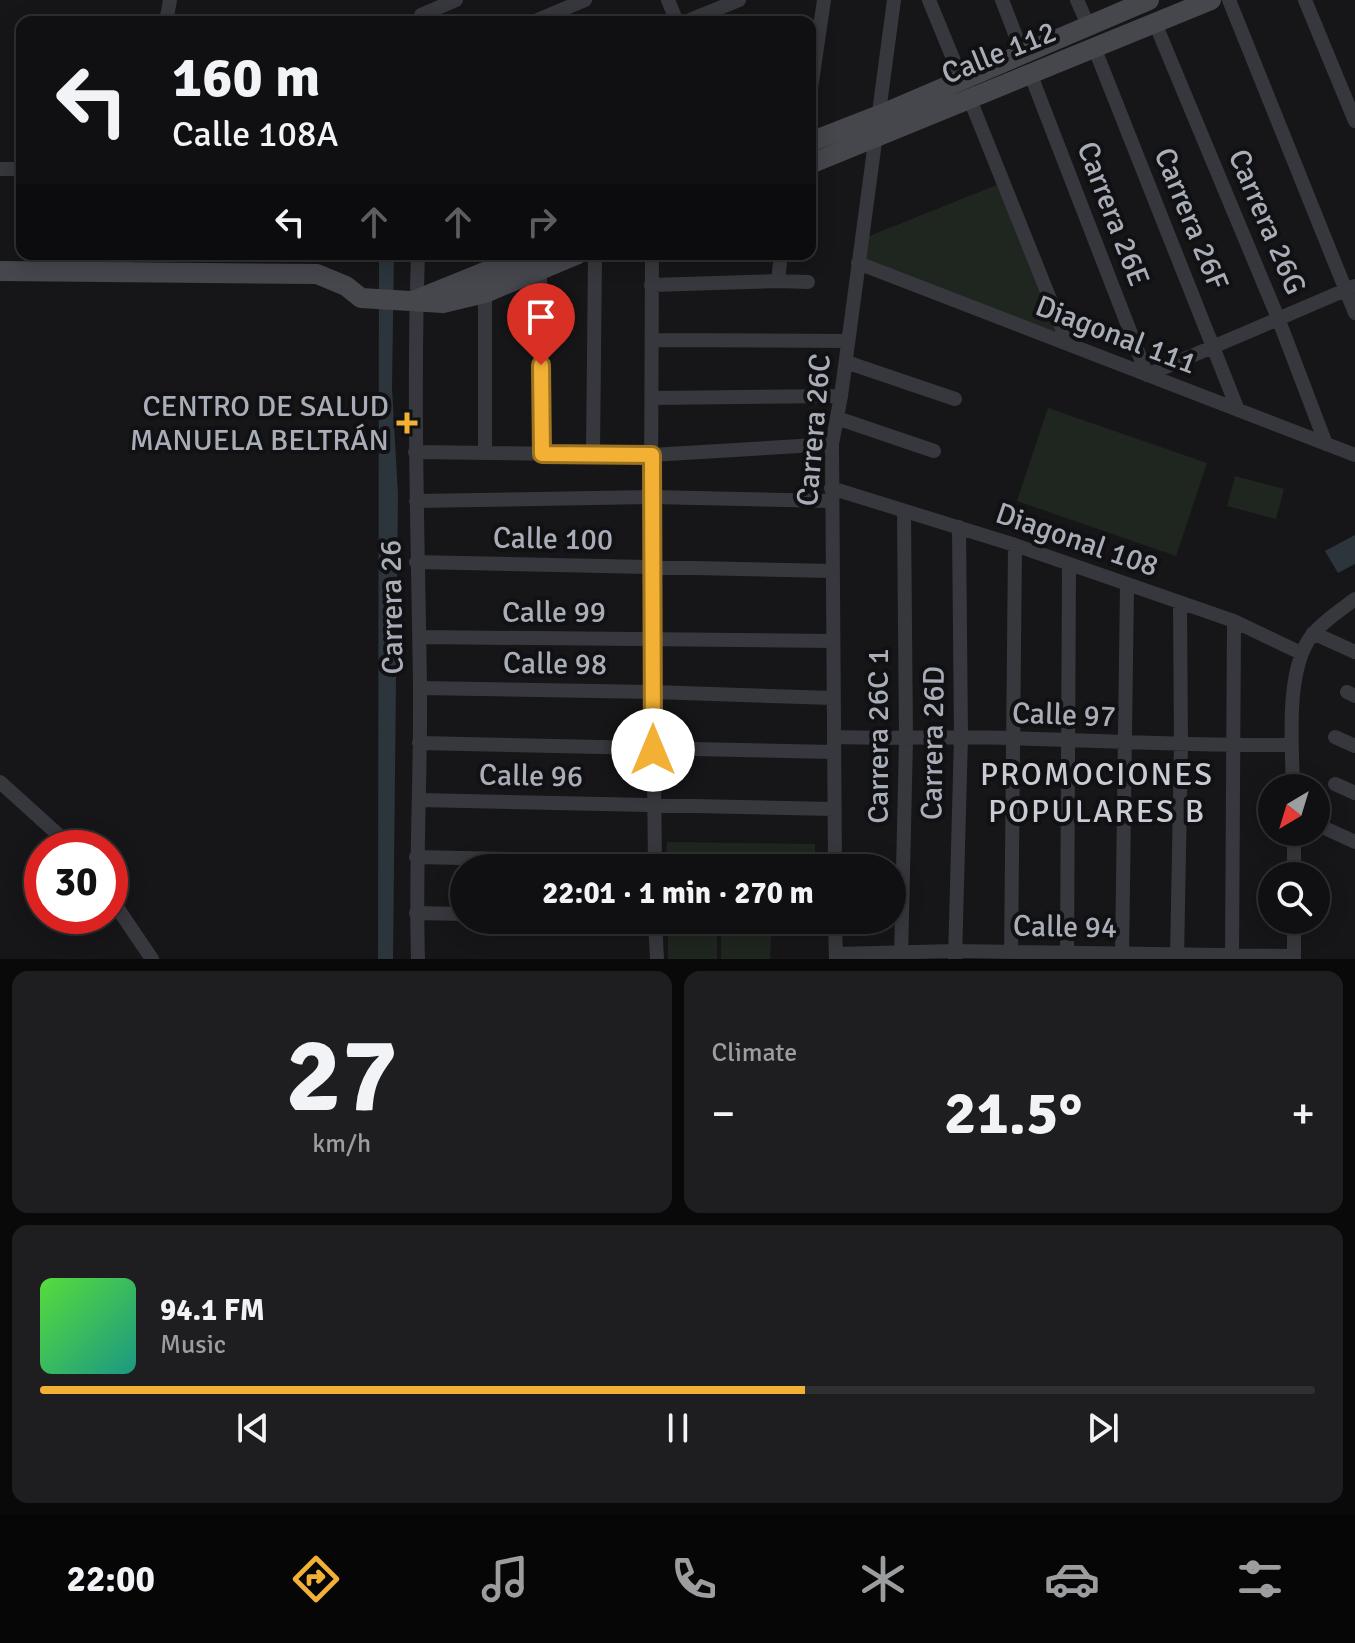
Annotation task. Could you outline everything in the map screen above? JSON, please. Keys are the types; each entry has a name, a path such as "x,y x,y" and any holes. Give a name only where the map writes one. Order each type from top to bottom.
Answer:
{"street":[{"path":"421,12 456,0"},
{"path":"547,16 585,0"},
{"path":"700,16 739,0"},
{"path":"816,25 824,0"},
{"name":"Carrera 26C","path":"835,854 832,444 846,362 894,0"},
{"path":"929,0 961,78"},
{"path":"1002,0 1022,52"},
{"path":"1077,0 1088,25"},
{"name":"Calle 112","path":"816,161 961,78 1148,0"},
{"name":"Calle 112","path":"816,141 876,126 969,97 1211,0"},
{"path":"1229,0 1350,288 1355,313"},
{"path":"1305,0 1355,119"},
{"name":"Carrera 26G","path":"1155,23 1278,318 1326,444"},
{"name":"Carrera 26F","path":"1094,47 1238,410"},
{"name":"Carrera 26E","path":"1030,73 1147,375"},
{"path":"969,97 1068,344"},
{"name":"Carrera 26","path":"417,260 412,300 420,688 416,857 418,959"},
{"path":"593,454 595,260"},
{"path":"652,260 651,567 655,854"},
{"path":"778,281 780,260"},
{"path":"412,300 534,261"},
{"path":"0,271 124,263 317,274 346,286 361,298 443,303 485,293 534,261"},
{"path":"534,261 542,454"},
{"name":"Diagonal 111","path":"858,263 1355,455"},
{"path":"651,285 808,282"},
{"path":"1147,375 1350,288"},
{"path":"485,293 485,453"},
{"path":"652,340 848,341"},
{"path":"846,362 955,399"},
{"path":"653,398 841,396"},
{"path":"837,418 934,451"},
{"path":"415,452 652,455 832,444"},
{"name":"Diagonal 108","path":"416,501 831,495 959,527 1015,545 1234,621 1301,653"},
{"name":"Carrera 26C 1","path":"901,955 906,740 904,513"},
{"name":"Carrera 26D","path":"955,955 961,737 959,527"},
{"path":"1011,955 1015,545"},
{"name":"Calle 100","path":"416,562 832,571"},
{"path":"1067,955 1069,566"},
{"path":"1122,956 1127,585"},
{"path":"1293,774 1295,686 1301,653 1313,633 1355,599"},
{"path":"1177,957 1180,604"},
{"path":"1232,956 1234,621"},
{"path":"1313,633 1355,652"},
{"name":"Calle 99","path":"419,637 833,641"},
{"name":"Calle 98","path":"420,688 833,698"},
{"name":"Calle 97","path":"419,743 653,750 834,745 961,737 1181,745 1292,745"},
{"path":"1335,737 1355,746"},
{"path":"0,782 53,830"},
{"path":"1335,784 1355,793"},
{"name":"Calle 96","path":"419,800 834,809"},
{"path":"1330,830 1355,842"},
{"path":"416,857 450,858"},
{"path":"416,913 450,914"},
{"path":"128,924 152,959"},
{"path":"656,934 657,959"},
{"path":"835,934 836,956"},
{"path":"1294,934 1294,957"},
{"name":"Calle 94","path":"836,956 1294,957"}],"shaded area":[{"path":"1004,182 1068,344 858,263 862,239"},
{"path":"379,260 394,260 392,388 398,495 393,959 378,959"},
{"path":"1048,408 1207,463 1176,556 1017,501"},
{"path":"1235,476 1284,489 1276,519 1227,506"},
{"path":"1355,535 1355,564 1338,573 1325,551"},
{"path":"667,842 815,844 815,854 667,854"},
{"path":"668,934 717,935 717,959 668,959"},
{"path":"721,935 771,936 770,959 721,959"}],"place":[{"name":"CENTRO DE SALUD MANUELA BELTRÁN","path":"407,423"}],"district":[{"name":"PROMOCIONES POPULARES B","path":"1097,792"}],"route":[{"path":"541,365 542,454 652,455 653,750"}]}
